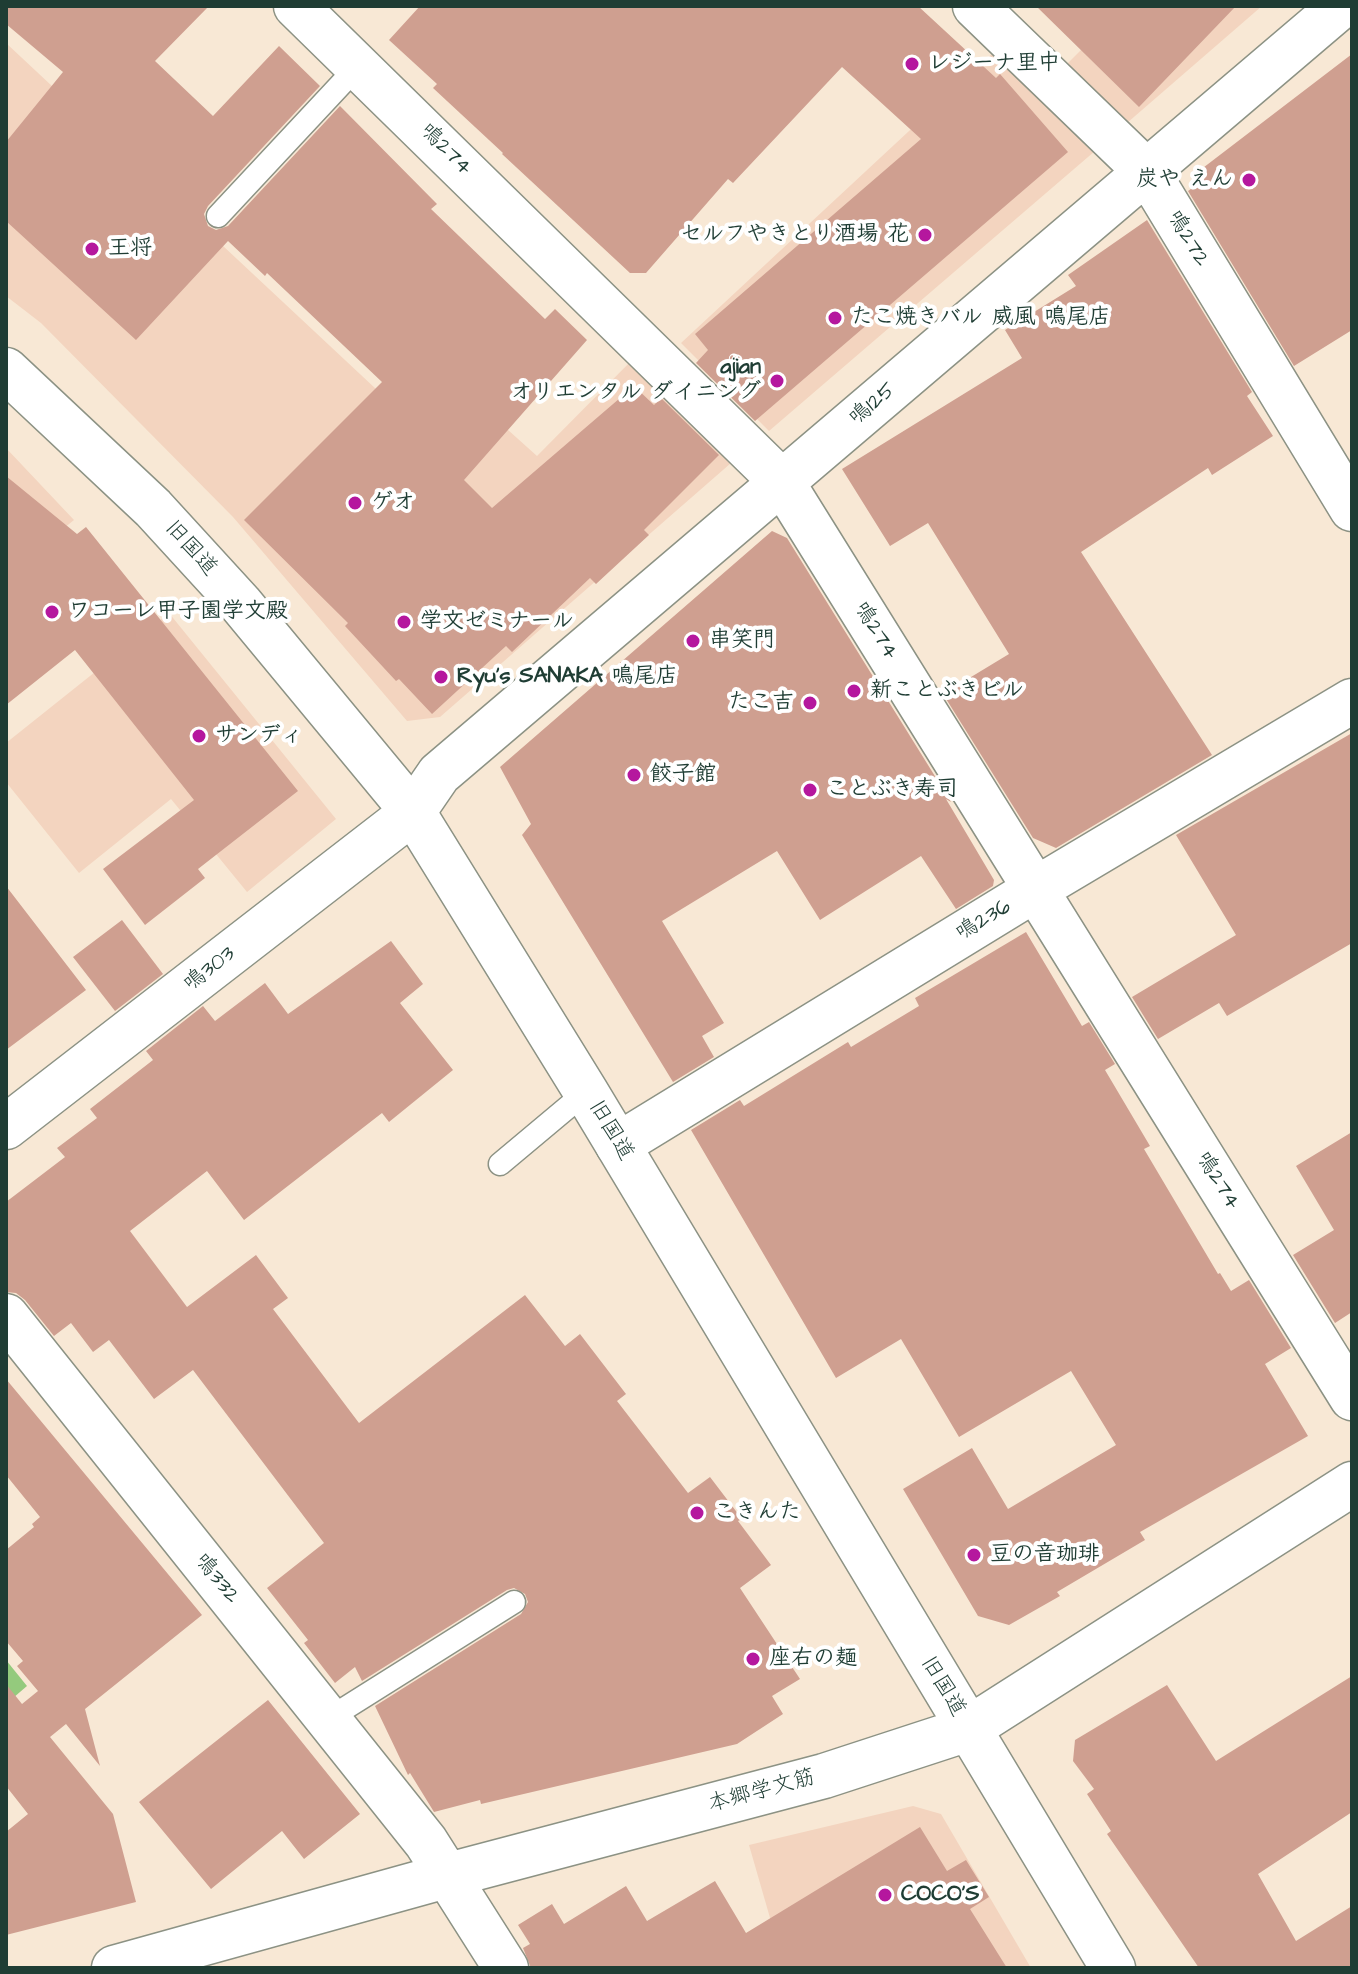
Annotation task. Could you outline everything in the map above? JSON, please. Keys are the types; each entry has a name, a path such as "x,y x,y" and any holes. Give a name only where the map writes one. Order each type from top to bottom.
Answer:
{"street":[{"name":"鳴274","path":"296,6 782,482 1352,1398"},
{"name":"鳴272","path":"975,6 1148,173 1352,509"},
{"name":"鳴125","path":"413,812 439,774 1341,6"},
{"name":"旧国道","path":"6,370 153,508 240,603 413,812 586,1092 1113,1968"},
{"name":"鳴236","path":"618,1145 1036,889 1352,701"},
{"name":"鳴303","path":"6,1127 413,812"},
{"name":"鳴332","path":"6,1316 448,1874 506,1968"},
{"name":"本郷学文筋","path":"114,1968 448,1874 824,1776 968,1729 1352,1484"}],"lane":[{"path":"218,216 359,65"},
{"path":"500,1164 586,1092"},
{"path":"328,1719 514,1602"}],"shaded area":[{"path":"1125,6 1262,6 1127,123 1066,65"},
{"path":"6,43 407,418 448,376 537,456 636,356 731,463 440,717 407,721 233,517 41,323 6,296"},
{"path":"994,52 1095,151 769,431 681,343"},
{"path":"6,448 74,520 6,575"},
{"path":"169,613 336,819 247,892 171,799 79,873 6,782 6,743"},
{"path":"913,1806 941,1814 1031,1968 788,1968 781,1956 749,1845"}],"green space":[{"path":"6,1660 27,1686 6,1704"}],"building":[{"path":"6,6 209,6 155,61 213,116 279,46 320,86 208,206 204,214 208,226 216,230 228,226 340,106 437,204 431,209 545,319 555,309 587,340 464,480 492,508 634,386 654,405 661,398 719,455 644,530 649,535 596,584 590,578 512,652 506,646 432,714 399,679 396,681 345,626 348,623 244,520 382,382 267,273 265,276 228,241 136,340 6,221 6,142 63,72 6,24"},
{"path":"420,6 918,6 996,78 1000,74 1068,152 755,421 696,363 708,350 695,334 921,139 842,67 733,183 728,179 646,273 630,273 433,88 437,84 389,40"},
{"path":"1036,6 1236,6 1139,107"},
{"path":"1352,54 1352,330 1294,366 1188,191 1201,182 1195,174"},
{"path":"1147,220 1252,392 1247,396 1273,436 1212,475 1208,468 1081,552 1212,755 1056,848 1033,838 943,694 1009,654 928,523 890,546 842,469 1022,358 1005,330 1076,286 1068,275"},
{"path":"6,476 77,534 86,527 298,791 198,869 205,878 145,925 103,869 194,800 75,650 6,705"},
{"path":"772,531 787,538 951,802 946,799 994,880 993,886 956,909 921,856 820,920 777,851 662,921 724,1023 702,1036 714,1057 673,1082 522,835 531,824 500,767"},
{"path":"1352,733 1352,943 1227,1016 1219,1003 1158,1039 1132,997 1236,935 1176,835"},
{"path":"6,886 86,990 6,1050"},
{"path":"122,920 163,974 115,1011 73,957"},
{"path":"1026,932 1082,1026 1089,1022 1115,1064 1105,1070 1150,1146 1144,1149 1218,1274 1231,1291 1249,1280 1291,1348 1265,1364 1308,1436 1140,1532 1145,1540 1057,1592 1060,1596 1009,1625 978,1616 903,1489 972,1448 1008,1509 1116,1445 1071,1371 959,1437 901,1339 836,1378 691,1130 740,1100 744,1106 848,1042 851,1047 919,1006 915,998"},
{"path":"391,941 423,984 400,1003 453,1070 389,1122 382,1113 244,1220 207,1171 130,1231 187,1307 256,1255 288,1298 273,1309 359,1423 525,1295 565,1346 580,1334 626,1394 617,1401 688,1493 710,1477 771,1565 740,1588 800,1679 772,1696 783,1714 737,1744 481,1804 480,1800 434,1812 410,1773 408,1775 375,1706 521,1614 528,1602 525,1594 514,1588 507,1590 362,1681 355,1667 335,1683 304,1643 308,1640 267,1588 324,1543 193,1370 154,1399 109,1340 93,1352 71,1323 54,1336 25,1300 16,1293 6,1292 6,1202 65,1157 57,1148 97,1118 90,1109 153,1060 146,1051 203,1006 215,1021 265,983 288,1014"},
{"path":"1352,1132 1352,1312 1335,1323 1293,1255 1334,1230 1296,1166"},
{"path":"6,1379 202,1615 85,1709 100,1766 66,1724 50,1737 113,1814 136,1902 6,1935 6,1832 28,1814 6,1786 6,1684 22,1704 38,1691 17,1666 23,1661 6,1641 6,1550 34,1527 32,1524 40,1517 6,1475"},
{"path":"1352,1676 1352,1812 1258,1874 1296,1941 1352,1906 1352,1968 1199,1968 1107,1834 1111,1831 1087,1794 1094,1789 1073,1761 1075,1740 1167,1685 1216,1761"},
{"path":"268,1700 360,1814 304,1859 282,1831 211,1889 139,1802"},
{"path":"920,1827 947,1871 966,1860 989,1897 970,1909 1007,1968 531,1968 523,1948 530,1944 518,1925 552,1904 564,1924 626,1886 647,1921 715,1881 746,1933"}],"place":[{"name":"レジーナ里中","path":"912,64"},
{"name":"炭や えん","path":"1249,180"},
{"name":"セルフやきとり酒場 花","path":"925,235"},
{"name":"王将","path":"92,249"},
{"name":"たこ焼きバル 威風 鳴尾店","path":"835,318"},
{"name":"ajian オリエンタル ダイニング","path":"777,381"},
{"name":"ゲオ","path":"355,503"},
{"name":"ワコーレ甲子園学文殿","path":"52,612"},
{"name":"学文ゼミナール","path":"404,622"},
{"name":"串笑門","path":"693,641"},
{"name":"Ryu's SANAKA 鳴尾店","path":"441,677"},
{"name":"新ことぶきビル","path":"854,691"},
{"name":"たこ吉","path":"810,703"},
{"name":"サンディ","path":"199,736"},
{"name":"餃子館","path":"634,775"},
{"name":"ことぶき寿司","path":"810,790"},
{"name":"こきんた","path":"697,1513"},
{"name":"豆の音珈琲","path":"974,1555"},
{"name":"座右の麺","path":"753,1659"},
{"name":"COCO'S","path":"885,1895"}]}
